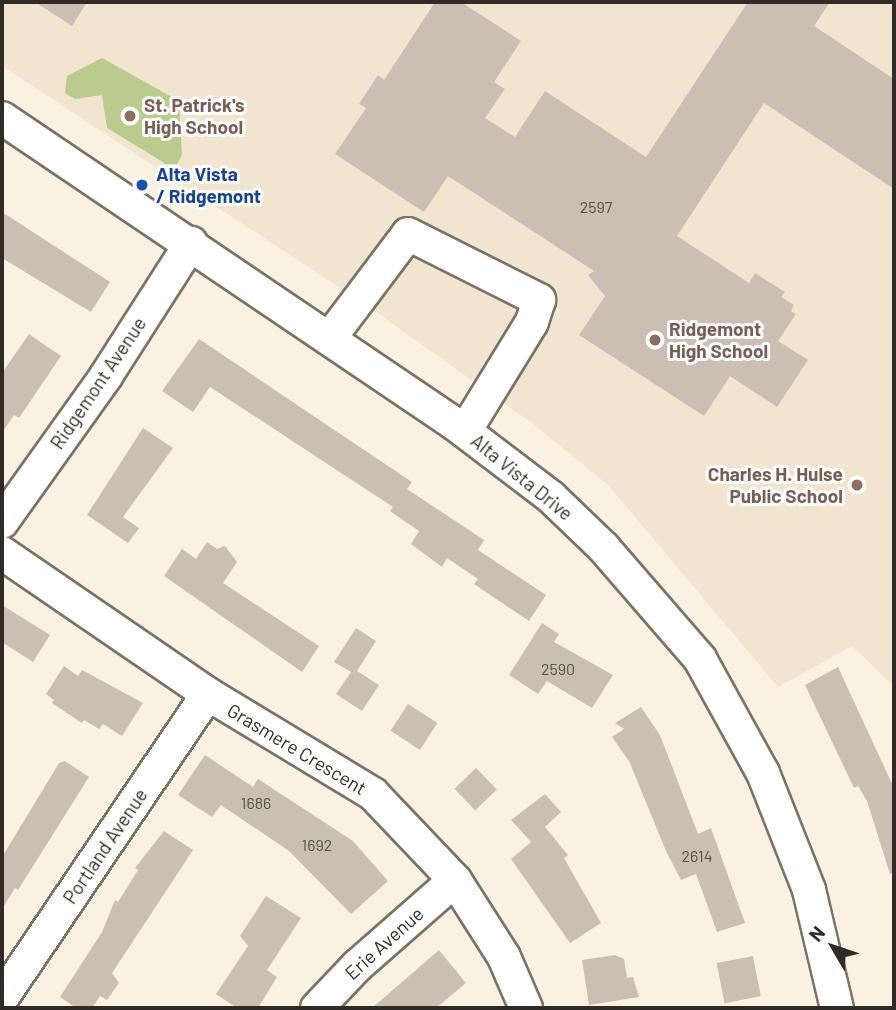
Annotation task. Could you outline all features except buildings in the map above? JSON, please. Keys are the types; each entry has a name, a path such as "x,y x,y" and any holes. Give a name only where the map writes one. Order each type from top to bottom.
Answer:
{"street":[{"name":"Alta Vista Drive","path":"2,118 191,243 464,431 551,497 637,585 700,659 768,785 809,890 837,1008"},
{"path":"329,339 408,234 540,300 532,322 464,431"},
{"name":"Ridgemont Avenue","path":"2,522 106,376 191,243"},
{"name":"Grasmere Crescent","path":"2,553 208,694 373,794 455,880 504,957 526,1008"},
{"name":"Portland Avenue","path":"2,998 208,694"},
{"name":"Erie Avenue","path":"317,1008 357,966 455,880"}],"shaded area":[{"name":"Ridgemont High School","path":"2,2 894,2 894,686 852,646 778,687 608,485 536,426 369,307 2,66"}],"green space":[{"path":"102,58 179,101 182,155 177,164 166,164 107,128 102,95 75,99 65,93 67,76"}],"place":[{"name":"St. Patrick's High School","path":"130,116"},
{"name":"Alta Vista / Ridgemont","path":"142,185"},
{"name":"Ridgemont High School","path":"655,340"},
{"name":"Charles H. Hulse Public School","path":"857,485"}]}
